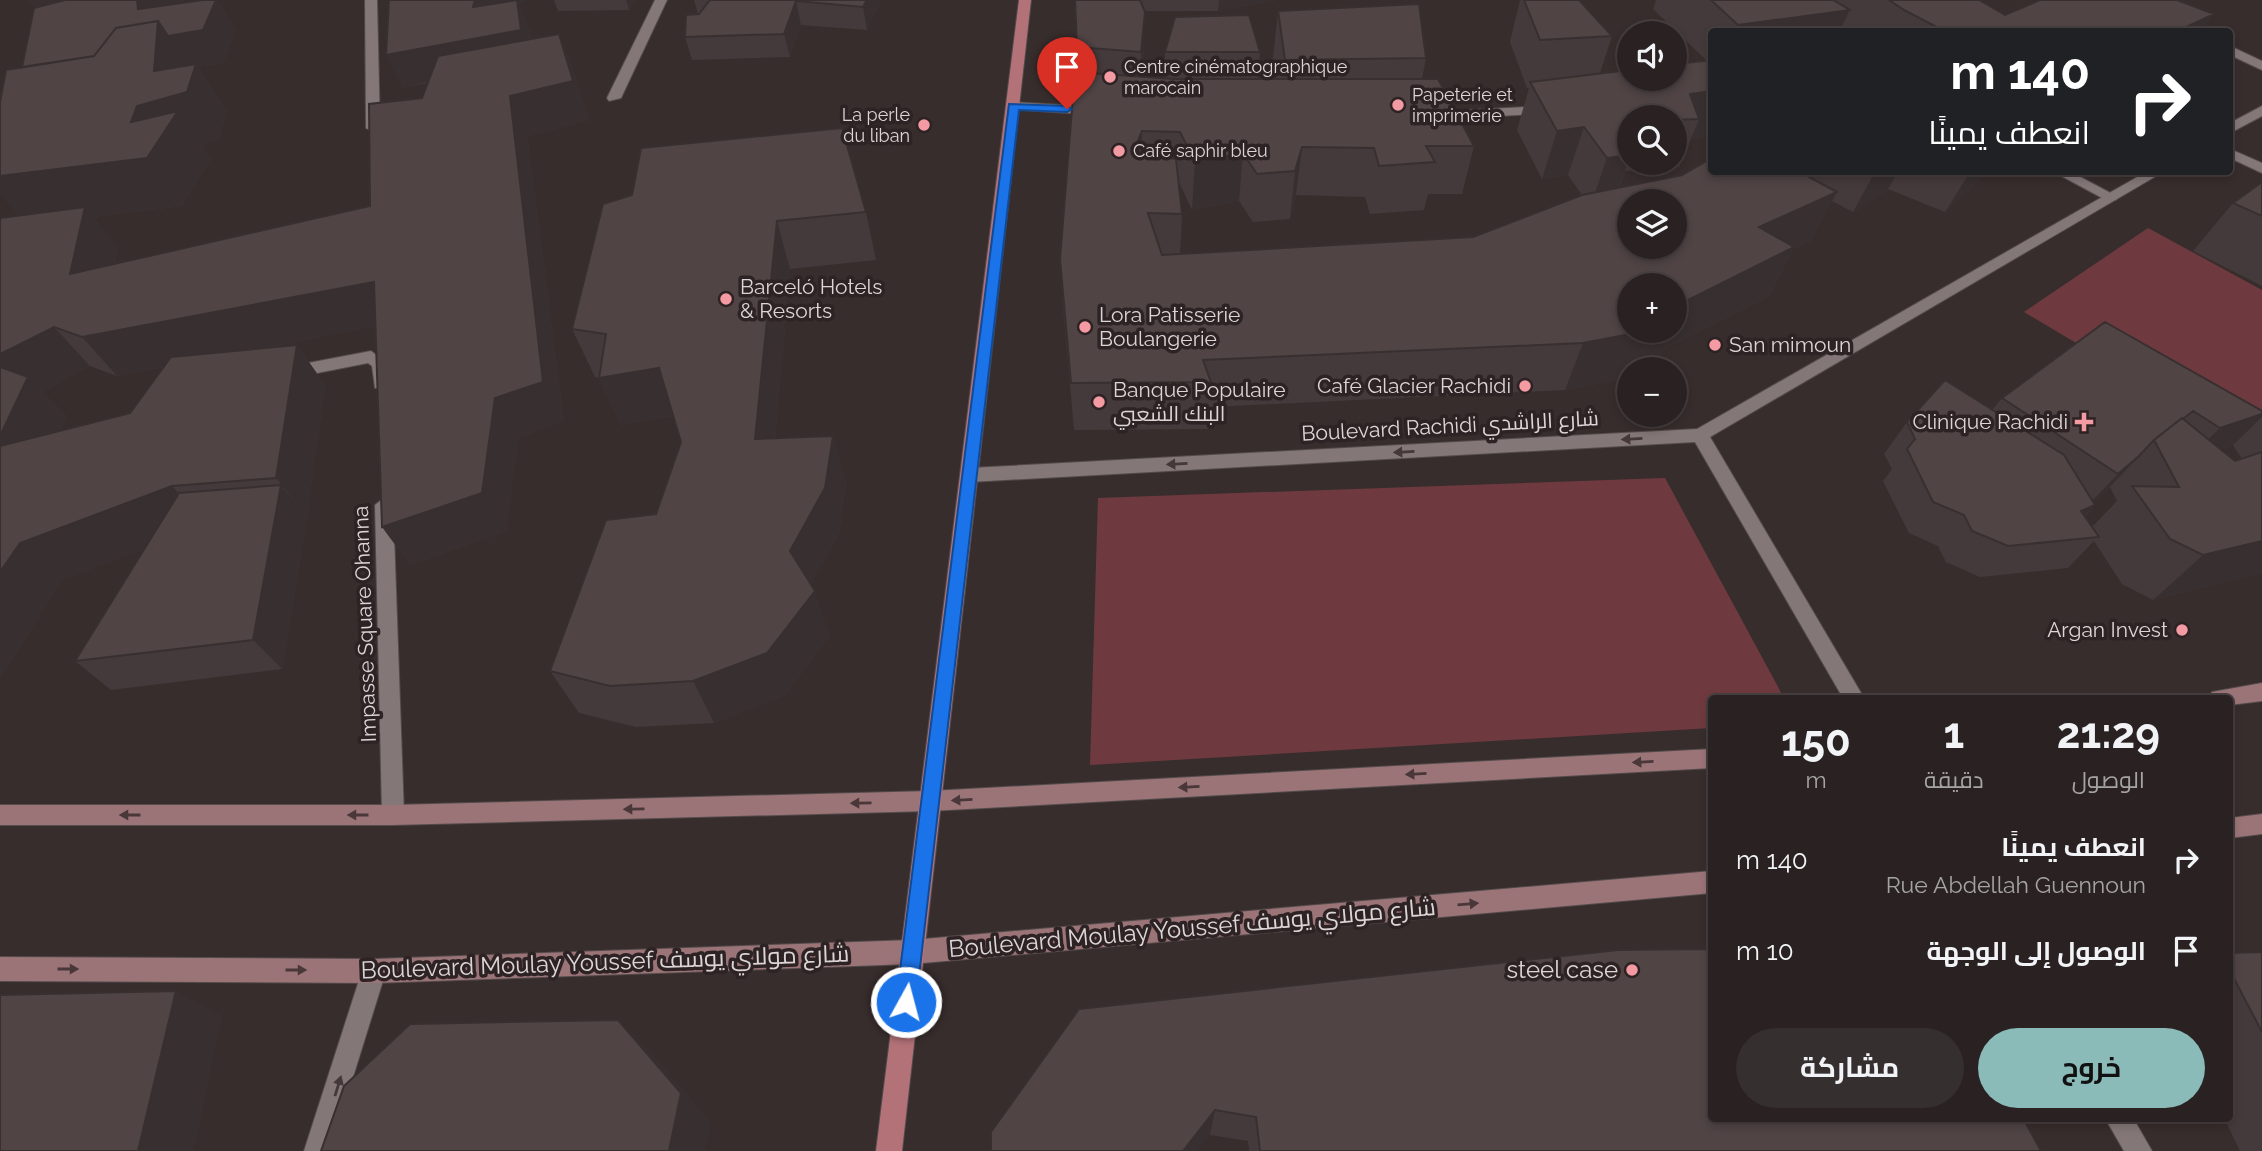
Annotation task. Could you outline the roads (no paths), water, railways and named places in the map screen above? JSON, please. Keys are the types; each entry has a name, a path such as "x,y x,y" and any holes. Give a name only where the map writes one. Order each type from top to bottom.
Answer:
{"main road":[{"path":"889,1151 1025,0"},
{"path":"2233,696 2262,692"},
{"path":"0,815 393,815 930,802 1708,758"},
{"path":"2233,828 2262,824"},
{"name":"Boulevard Moulay Youssef شارع مولاي يوسف","path":"0,969 374,971 912,952 1708,883"}],"street":[{"path":"371,0 374,149"},
{"path":"614,98 661,0"},
{"path":"2233,52 2262,66"},
{"path":"1013,106 1107,111"},
{"path":"1420,117 1567,108"},
{"path":"2233,127 2262,110"},
{"path":"2233,154 2262,169"},
{"path":"2067,175 2111,197"},
{"name":"Boulevard Rachidi شارع الراشدي","path":"970,475 1700,435 2151,175"},
{"path":"271,377 371,357 380,364 382,405"},
{"path":"1700,435 1852,695"},
{"name":"Impasse Square Ohanna","path":"384,487 393,815"},
{"path":"317,1151 374,971"},
{"path":"2121,1122 2139,1151"}],"place":[{"name":"Centre cinématographique marocain","path":"1110,77"},
{"name":"Papeterie et imprimerie","path":"1398,105"},
{"name":"La perle du liban","path":"924,125"},
{"name":"Café saphir bleu","path":"1119,151"},
{"name":"Barceló Hotels & Resorts","path":"726,299"},
{"name":"Lora Patisserie Boulangerie","path":"1085,327"},
{"name":"San mimoun","path":"1715,345"},
{"name":"Café Glacier Rachidi","path":"1525,386"},
{"name":"Banque Populaire البنك الشعبي","path":"1099,402"},
{"name":"Clinique Rachidi","path":"2084,422"},
{"name":"Argan Invest","path":"2182,630"},
{"name":"steel case","path":"1632,970"}]}
